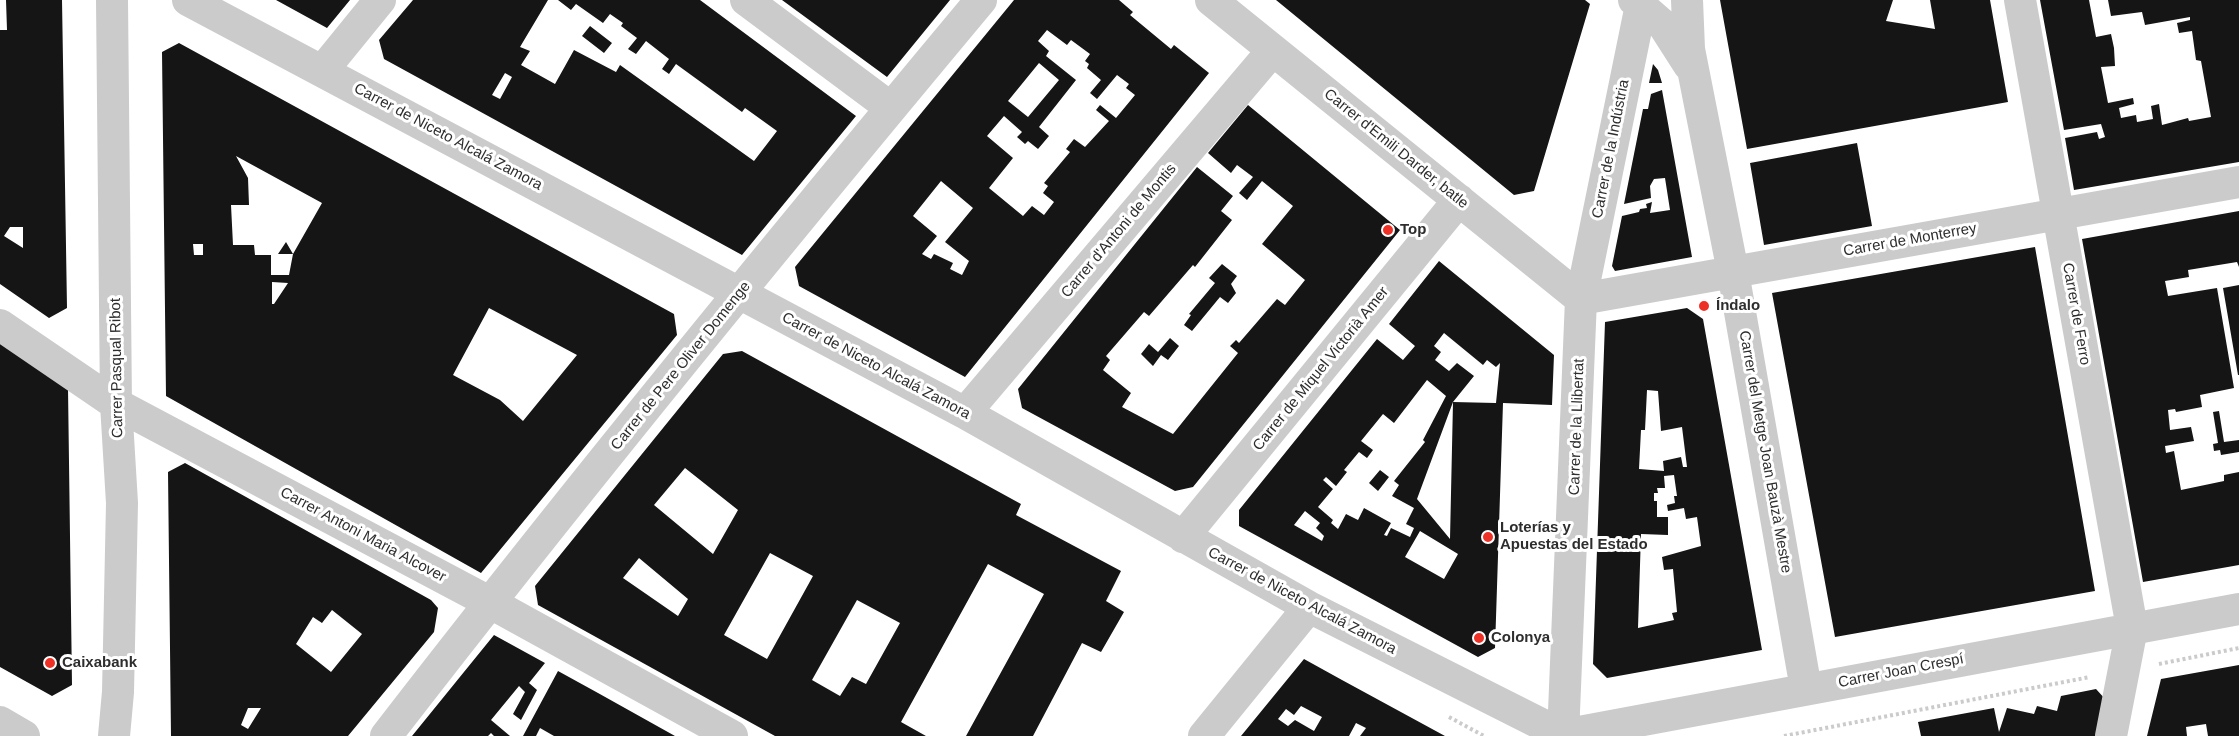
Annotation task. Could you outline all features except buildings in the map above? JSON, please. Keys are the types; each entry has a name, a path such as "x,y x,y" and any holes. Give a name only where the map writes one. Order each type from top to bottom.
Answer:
{"street":[{"name":"Carrer Pasqual Ribot","path":"112,0 116,404 122,503 118,692 114,736"},
{"name":"Carrer de Niceto Alcalá Zamora","path":"188,0 965,413 1309,607 1563,735"},
{"path":"323,70 380,0"},
{"path":"746,0 891,108"},
{"name":"Carrer de Pere Oliver Domenge","path":"386,736 489,602 981,0"},
{"name":"Carrer d'Emili Darder, batle","path":"1211,0 1581,299"},
{"name":"Carrer del Metge Joan Bauzà Mestre","path":"1687,0 1689,49 1733,272 1806,689"},
{"name":"Carrer de Ferro","path":"2020,0 2132,628"},
{"name":"Carrer del Metge Joan Bauzà Mestre","path":"1639,2 1664,26 1695,75"},
{"name":"Carrer de la Indústria","path":"1581,299 1639,2"},
{"name":"Carrer d'Antoni de Montis","path":"965,413 1273,50"},
{"name":"Carrer de Monterrey","path":"1581,299 2239,182"},
{"name":"Carrer de Miquel Victorià Amer","path":"1183,537 1459,200"},
{"name":"Carrer de la Llibertat","path":"1563,735 1581,299"},
{"name":"Carrer Antoni Maria Alcover","path":"0,325 116,404 489,602 732,736"},
{"path":"1204,736 1309,607"},
{"name":"Carrer Joan Crespí","path":"1563,735 2239,609"},
{"path":"2111,736 2132,628"},
{"path":"0,722 24,736"}],"path":[{"path":"1784,736 2239,648"}],"place":[{"name":"Top","path":"1388,230"},
{"name":"Índalo","path":"1704,306"},
{"name":"Loterías y Apuestas del Estado","path":"1488,537"},
{"name":"Colonya","path":"1479,638"},
{"name":"Caixabank","path":"50,663"}]}
